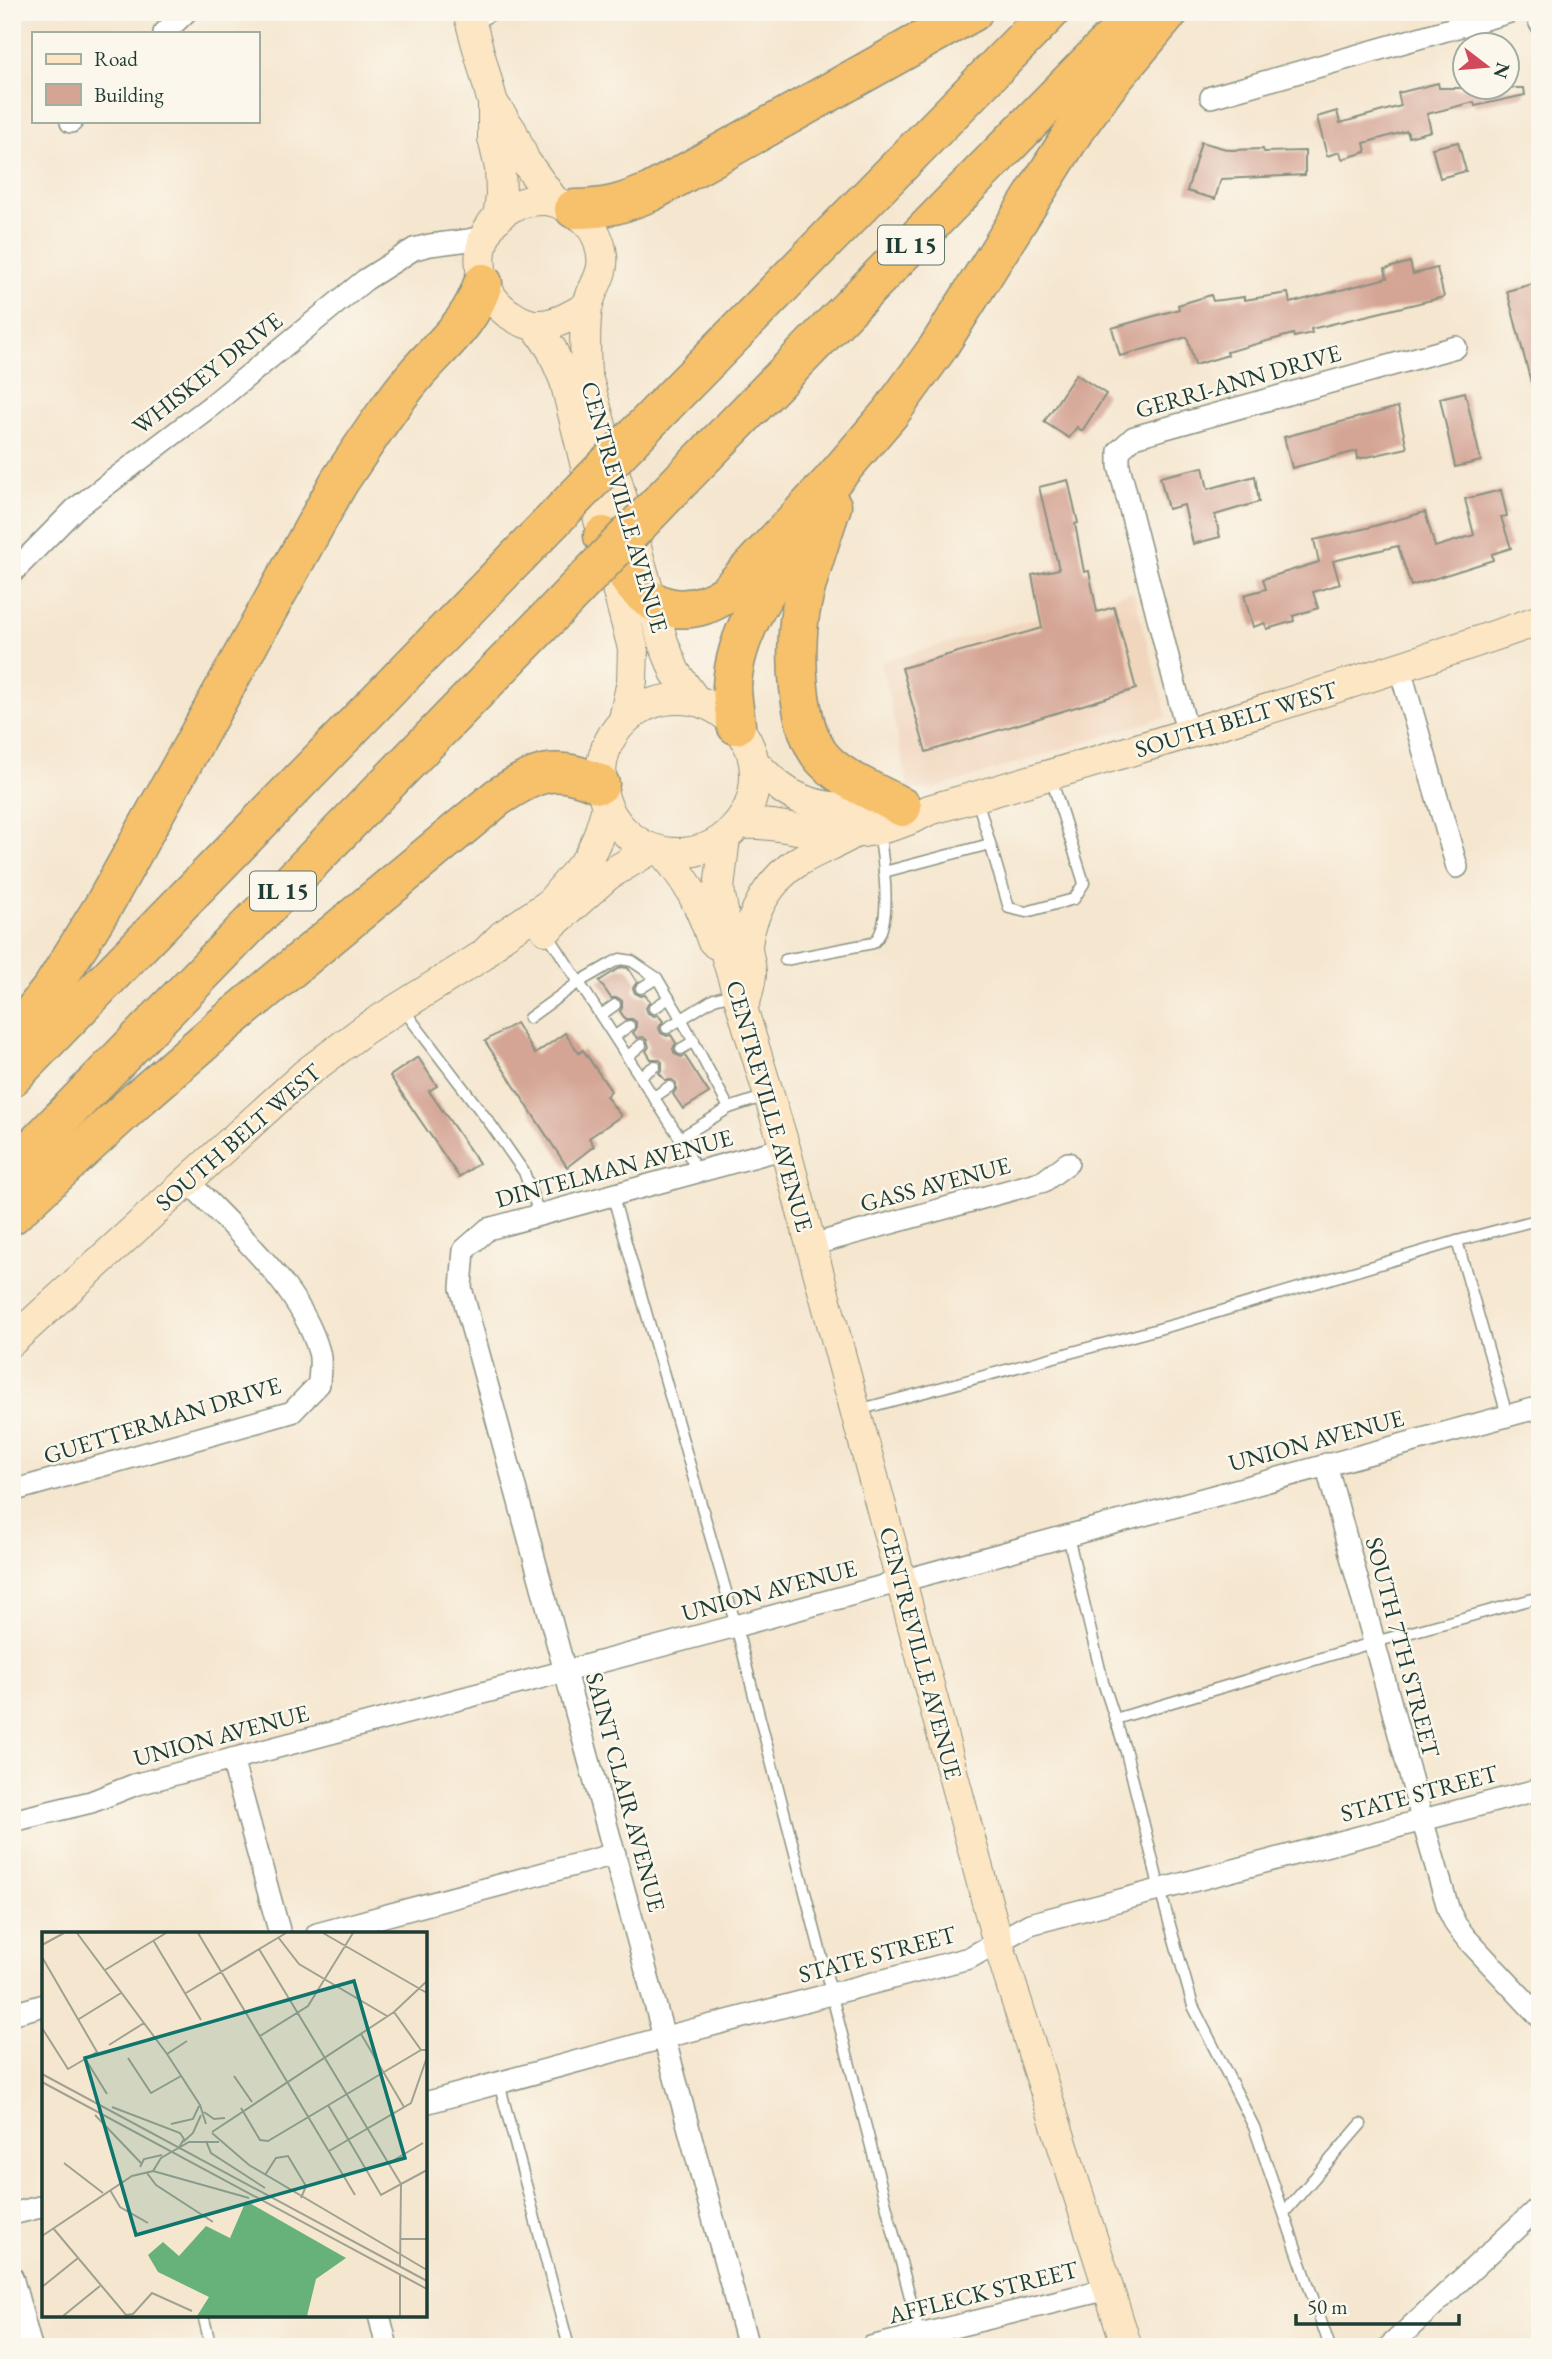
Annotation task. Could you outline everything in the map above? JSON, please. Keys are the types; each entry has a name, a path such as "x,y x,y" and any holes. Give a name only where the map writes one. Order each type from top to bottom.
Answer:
{"highway":[{"path":"564,205 603,209 621,205 651,192 973,12"},
{"name":"IL 15","path":"12,1077 1050,12"},
{"name":"IL 15","path":"12,1169 1138,12"},
{"path":"603,536 619,555 631,582 650,599 668,608 709,605 726,594 831,482 891,412 937,349 1076,128 1107,86 1170,12"},
{"path":"12,1039 52,988 105,903 339,482 418,372 469,317 478,299 481,274"},
{"path":"736,725 732,688 744,630 788,560 870,462 891,412"},
{"path":"832,506 801,607 797,653 800,703 808,731 823,759 888,818"},
{"path":"12,1215 221,1027 498,797 536,776 572,772 603,798"}],"main road":[{"name":"CENTREVILLE AVENUE","path":"479,16 493,103 501,195 492,226 481,249 481,274"},
{"name":"CENTREVILLE AVENUE","path":"493,103 512,131 526,161 564,205 589,223 599,243 603,263 598,285 588,306 584,342 586,373 650,599 675,672 696,701"},
{"path":"492,226 514,205 533,200 564,205"},
{"path":"481,274 490,298 502,310 537,326 563,320 588,306"},
{"name":"CENTREVILLE AVENUE","path":"537,326 552,349 565,381 633,648 632,681 624,719"},
{"name":"SOUTH BELT WEST","path":"482,956 511,950 545,931 608,875 658,852 695,853 733,830 778,824 827,833 976,797 1400,669 1540,620"},
{"name":"SOUTH BELT WEST","path":"12,1341 305,1074 365,1029 482,956 502,936 548,905 588,858 598,837 606,747 624,719 646,706 670,699 696,701 717,710 736,725 748,742 755,764 780,787 801,799 888,818"},
{"path":"733,830 753,794 755,764"},
{"path":"603,798 625,834 658,852"},
{"path":"739,1003 751,973 747,949 749,934 761,902 772,885 798,861 888,818"},
{"name":"CENTREVILLE AVENUE","path":"733,830 719,889 727,934 726,955 785,1148 998,1943 1127,2347"},
{"name":"CENTREVILLE AVENUE","path":"658,852 684,877 695,896 712,940 726,955"}],"street":[{"path":"165,32 186,12"},
{"path":"1211,97 1510,12"},
{"path":"1537,12 1540,23"},
{"name":"WHISKEY DRIVE","path":"12,573 75,509 212,405 365,280 414,249 452,244 492,226"},
{"path":"452,244 468,252 481,274"},
{"name":"GERRI-ANN DRIVE","path":"1188,735 1119,466 1119,451 1134,437 1456,347"},
{"path":"1400,669 1457,867"},
{"name":"DINTELMAN AVENUE","path":"464,1250 488,1229 785,1148"},
{"name":"GASS AVENUE","path":"811,1245 1044,1181 1068,1163"},
{"name":"GUETTERMAN DRIVE","path":"12,1491 292,1412 319,1384 320,1354 303,1314 268,1266 187,1180"},
{"name":"SAINT CLAIR AVENUE","path":"464,1250 461,1288 748,2347"},
{"name":"UNION AVENUE","path":"12,1821 91,1802 134,1785 736,1626 1540,1407"},
{"name":"SOUTH 7TH STREET","path":"1326,1464 1422,1819 1455,1925 1540,2017"},
{"path":"232,1759 279,1932"},
{"name":"STATE STREET","path":"427,2102 969,1958 1030,1924 1540,1789"},
{"path":"324,1932 615,1854"},
{"path":"12,2014 42,2006"},
{"path":"12,2214 42,2206"},
{"path":"1389,2347 1540,2206"},
{"path":"12,2277 31,2347"},
{"name":"AFFLECK STREET","path":"871,2347 921,2341 1108,2289"},
{"path":"380,2317 387,2347"}],"lane":[{"path":"976,797 1009,908 1026,912 1074,899 1084,883 1050,775"},
{"path":"785,960 873,943 880,937 883,924 888,818"},
{"path":"884,872 990,844"},
{"path":"545,931 680,1138 698,1173"},
{"path":"528,1018 579,982 620,959 632,961 657,978 729,1108"},
{"path":"641,988 657,978"},
{"path":"654,1009 669,998"},
{"path":"667,1028 714,999 739,1003"},
{"path":"601,1015 615,1005"},
{"path":"401,1007 524,1172 540,1216"},
{"path":"615,1036 629,1026"},
{"path":"681,1049 694,1041"},
{"path":"628,1056 641,1045"},
{"path":"695,1070 706,1064"},
{"path":"640,1076 655,1066"},
{"path":"654,1097 669,1087"},
{"path":"680,1138 729,1108 768,1095"},
{"path":"613,1197 736,1626 921,2341"},
{"path":"855,1410 1188,1321 1540,1219"},
{"path":"1457,1241 1507,1415"},
{"path":"1068,1536 1103,1682 1126,1752 1160,1890 1193,2006 1254,2127 1330,2347"},
{"path":"1115,1719 1375,1642 1540,1597"},
{"path":"499,2083 569,2347"},
{"path":"1284,2213 1362,2124"},
{"path":"204,2317 211,2347"}],"shaded area":[{"path":"1133,591 1167,716 934,789 909,790 881,662"}],"building":[{"path":"1438,83 1439,88 1450,88 1450,102 1474,102 1427,114 1431,131 1409,137 1407,131 1364,143 1366,152 1342,159 1340,152 1327,156 1317,117 1337,111 1340,123 1401,106 1398,93"},
{"path":"1520,88 1524,88 1525,95 1520,96"},
{"path":"1474,102 1493,102 1475,106"},
{"path":"1201,142 1230,150 1305,151 1305,175 1221,179 1215,199 1187,191"},
{"path":"1458,142 1466,171 1440,178 1432,148"},
{"path":"1410,262 1413,274 1437,268 1444,297 1311,329 1312,333 1294,337 1293,334 1227,352 1228,355 1195,365 1187,337 1120,356 1112,328 1179,309 1178,305 1211,295 1213,301 1244,297 1244,300 1288,293 1290,303 1387,278 1385,269"},
{"path":"1540,282 1540,394 1534,394 1507,291"},
{"path":"1076,374 1106,394 1082,431 1077,427 1069,438 1044,422"},
{"path":"1465,392 1481,461 1455,467 1440,398"},
{"path":"1398,407 1407,448 1358,459 1357,451 1292,468 1284,437"},
{"path":"1203,467 1208,489 1255,476 1259,502 1215,515 1220,537 1193,544 1184,505 1168,509 1160,477"},
{"path":"1068,480 1078,523 1075,524 1084,572 1089,571 1097,612 1114,607 1136,689 926,752 902,668 1042,628 1032,575 1059,569 1039,487"},
{"path":"1501,490 1507,516 1501,517 1511,548 1492,554 1493,560 1411,586 1398,546 1333,561 1340,584 1313,592 1318,608 1293,616 1294,621 1267,629 1265,623 1253,627 1244,595 1266,589 1263,579 1319,562 1314,540 1425,512 1435,547 1474,535 1465,499"},
{"path":"621,967 628,968 637,982 633,988 635,993 645,995 650,1001 646,1008 648,1013 658,1015 663,1021 659,1028 661,1033 671,1035 676,1043 673,1049 675,1054 685,1056 709,1093 683,1109 673,1094 676,1083 665,1080 659,1073 662,1062 651,1059 646,1051 649,1047 647,1040 643,1037 637,1038 633,1033 636,1022 625,1019 620,1011 622,1001 611,998 599,981"},
{"path":"516,1023 535,1054 565,1033 579,1053 583,1050 611,1091 606,1096 621,1116 589,1138 594,1146 567,1167 485,1041"},
{"path":"418,1057 437,1086 429,1091 479,1163 459,1177 390,1076"}]}
